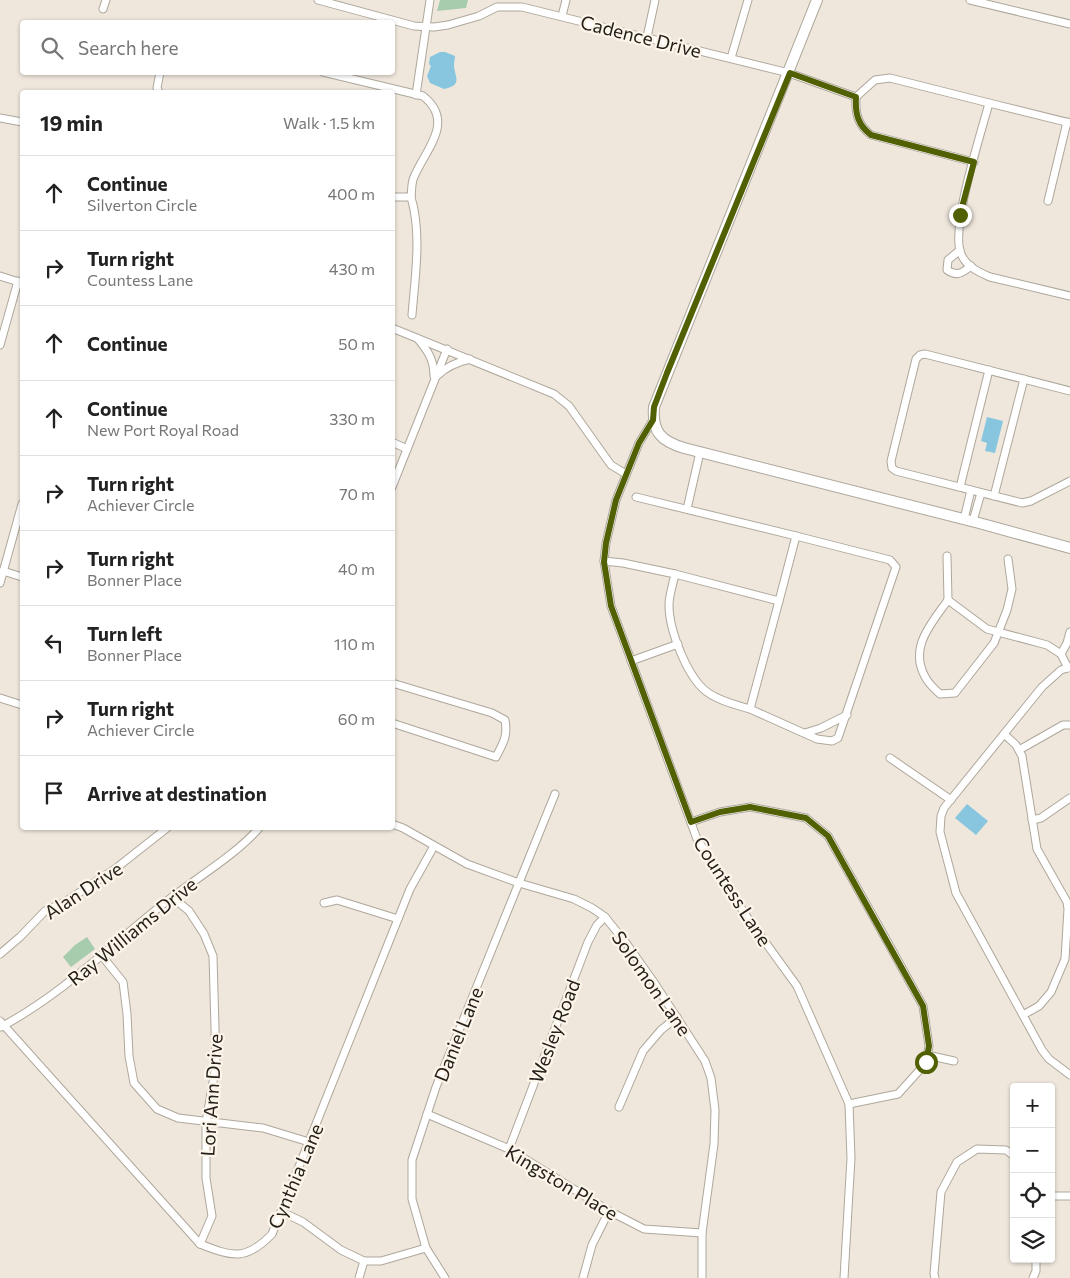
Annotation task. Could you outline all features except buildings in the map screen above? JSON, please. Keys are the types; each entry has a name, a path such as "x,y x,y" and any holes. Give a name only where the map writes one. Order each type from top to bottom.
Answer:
{"main road":[{"path":"818,0 654,407 653,420 659,434 667,441 678,446 969,520 1070,548"}],"street":[{"path":"102,9 106,0"},
{"name":"Cadence Drive","path":"318,0 392,20"},
{"path":"416,95 430,0"},
{"path":"562,16 566,0"},
{"path":"646,37 655,0"},
{"path":"731,58 748,0"},
{"path":"970,0 1070,24"},
{"name":"Cadence Drive","path":"395,21 414,26 448,25 479,16 497,7 522,7 790,73 856,97"},
{"path":"158,90 160,75"},
{"path":"335,75 423,96 430,102 436,112 438,126 435,138 413,179 411,197 416,212 417,257 412,315"},
{"path":"974,162 871,135 860,124 856,116 856,97 875,80 890,78 1068,122 1048,201"},
{"path":"989,103 960,215 957,240 960,250 966,263 978,272 990,277 1070,296"},
{"path":"0,118 20,122"},
{"path":"395,197 411,197"},
{"path":"960,250 948,260 947,270 958,274 971,266"},
{"path":"0,276 20,282 0,345"},
{"path":"395,329 554,394 569,406 611,464 626,474"},
{"path":"417,338 429,351 434,365 435,379"},
{"path":"395,479 447,349"},
{"path":"1070,391 925,354 920,355 916,359 891,461 892,468 896,471 1022,503 1031,502 1070,482"},
{"path":"435,379 444,369 470,359"},
{"path":"960,487 990,370"},
{"path":"994,496 1024,379"},
{"name":"Countess Lane","path":"653,420 639,443 616,500 606,543 604,562 611,606 696,839 746,916 796,986 848,1104 851,1158 844,1278"},
{"path":"395,443 407,449"},
{"path":"687,509 700,452"},
{"path":"969,520 972,490"},
{"path":"969,520 981,492"},
{"path":"636,497 890,560 896,566 838,738 832,741 817,739 750,709 710,694 699,686 691,674 678,644 669,614 669,602 675,574"},
{"path":"0,583 20,511"},
{"path":"750,709 796,536"},
{"path":"947,556 948,600 927,629 919,652 920,663 927,680 940,694 955,693 994,643 1007,610 1012,589 1008,559"},
{"path":"604,562 622,563 675,574 779,601"},
{"path":"3,572 20,576"},
{"path":"948,600 987,629 1048,645 1061,654 1069,667 1061,670 1042,687 944,808 941,816 940,832 956,893 1042,1050 1049,1059 1070,1075"},
{"path":"1061,654 1070,632"},
{"path":"631,661 678,644"},
{"path":"395,683 492,713 505,720 506,732 504,744 496,757 395,723"},
{"path":"0,698 20,704"},
{"path":"804,733 821,728 847,715"},
{"path":"1019,750 1063,725 1070,725"},
{"path":"1004,734 1019,750 1039,854 1067,902 1068,909 1065,959 1051,992 1039,1006 1023,1015"},
{"path":"890,758 951,800"},
{"name":"Daniel Lane","path":"445,1278 426,1248 412,1199 412,1160 426,1114 555,794"},
{"path":"1032,820 1041,818 1070,798"},
{"path":"691,822 720,812 750,807 806,818 828,836 923,1006 929,1046 926,1062 898,1094 848,1104"},
{"name":"Solomon Lane","path":"395,825 467,864 519,883 574,899 605,917 626,943 677,1017 705,1061 711,1078 715,1110 714,1144 702,1233 702,1278"},
{"name":"Alan Drive","path":"0,954 46,911 65,902 107,874 136,854 165,830"},
{"name":"Ray Williams Drive","path":"1,1025 43,1002 70,983 172,897 257,830"},
{"name":"Cynthia Lane","path":"1,1025 36,1061 200,1244 221,1252 237,1255 249,1252 262,1245 272,1234 410,889 434,846"},
{"name":"Lori Ann Drive","path":"172,897 189,911 204,934 213,956 216,1065 206,1122 206,1178 212,1216 200,1244"},
{"path":"324,903 336,900 398,919"},
{"name":"Wesley Road","path":"509,1149 588,942 597,925 605,917"},
{"path":"102,956 123,982 129,1056 134,1083 157,1109 178,1118 263,1128 309,1142"},
{"path":"619,1107 643,1051 661,1030 677,1017"},
{"path":"927,1055 954,1061"},
{"name":"Kingston Place","path":"426,1114 509,1149 609,1211 644,1229 702,1233"},
{"path":"935,1278 941,1192 958,1162 977,1149 1006,1150 1010,1153"},
{"path":"1055,1196 1070,1196"},
{"path":"583,1278 592,1246 609,1211"},
{"path":"282,1212 303,1222 342,1250 364,1261 381,1261 426,1248"},
{"path":"359,1278 364,1261"},
{"path":"1033,1278 1036,1272 1036,1263"}],"green space":[{"path":"440,0 468,0 466,8 437,11"},
{"path":"87,937 95,949 71,967 63,957 75,945"}],"water":[{"path":"440,52 455,56 456,83 444,89 430,83 427,76 431,66 429,64 430,57"},
{"path":"987,417 1003,421 995,453 985,451 987,443 981,441"},
{"path":"967,804 988,821 976,835 955,818"}],"route":[{"path":"926,1062 929,1046 923,1006 828,836 806,818 750,807 720,812 691,822 611,606 604,562 606,543 616,500 639,443 653,420 654,407 667,373 790,73 856,97 856,116 860,124 871,135 974,162 960,215"}]}
